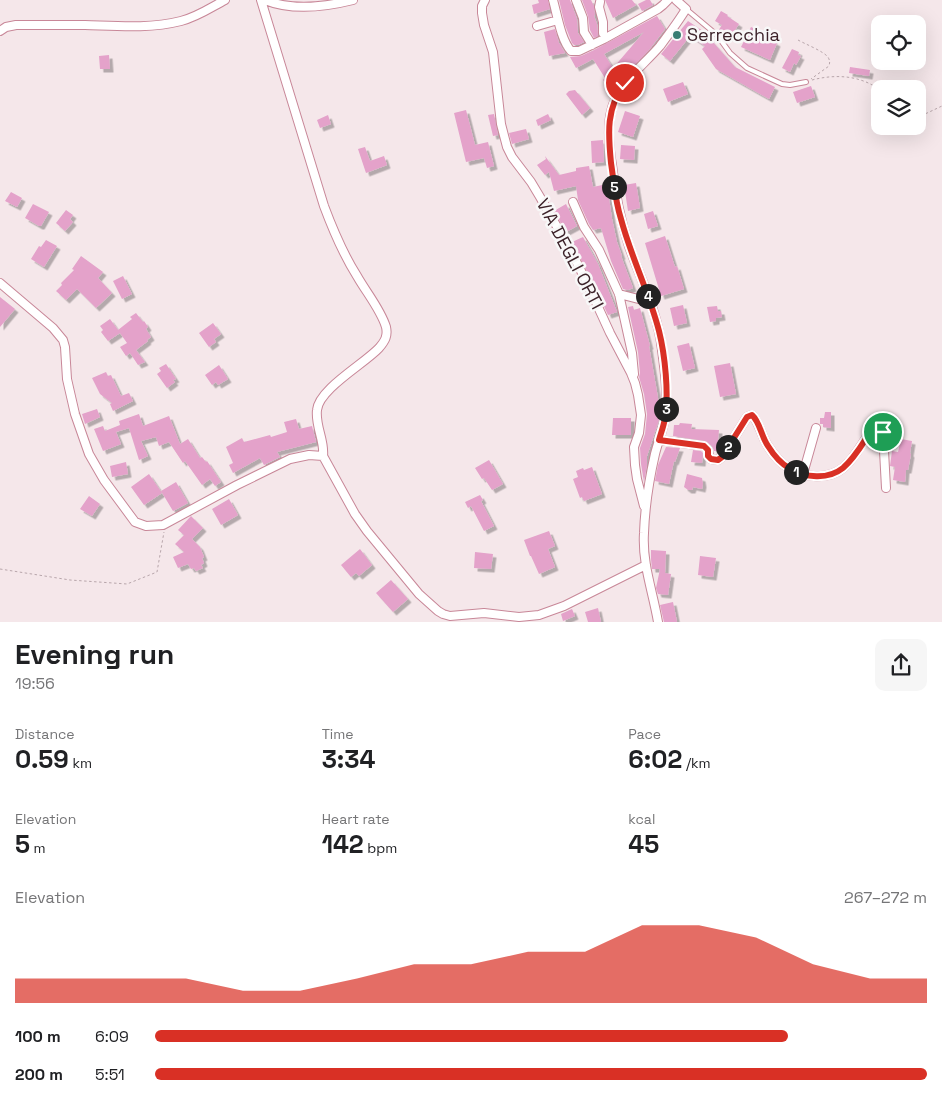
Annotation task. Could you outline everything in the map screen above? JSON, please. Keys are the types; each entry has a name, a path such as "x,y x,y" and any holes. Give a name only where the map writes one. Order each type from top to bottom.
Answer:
{"street":[{"path":"0,30 16,25 126,27 168,24 194,17 226,0"},
{"path":"261,0 331,223 344,254 380,314 386,329 386,340 380,348 330,389 320,401 318,408 317,416 323,445 323,456 355,514 419,594 438,611 453,616 484,613 519,617 539,615 559,608 646,566"},
{"path":"265,0 287,5 308,6 327,5 353,0"},
{"name":"VIA DEGLI ORTI","path":"485,0 482,13 493,52 500,124 506,147 531,182 572,253 634,381 641,415 639,433 634,447 635,465 645,510"},
{"path":"553,0 566,44 572,51 577,52 655,11 668,0"},
{"path":"576,0 583,18 584,32 592,45"},
{"path":"658,622 646,566 644,534 648,490 665,418 666,387 661,341 650,302 617,207 610,148 609,121 613,103 620,91 632,75 662,44 686,9 676,0"},
{"path":"600,2 603,33"},
{"path":"537,26 558,20"},
{"path":"573,202 584,226 599,250 619,294 632,353 634,381"},
{"path":"0,283 53,328 63,340 67,379 75,414 89,454 104,480 135,522 146,526 165,524 290,459 309,455 323,456"},
{"path":"619,294 650,302"},
{"path":"659,440 704,446 708,450 708,456 711,459 718,460 722,457 747,417 752,415 768,446 788,468 802,474 823,476 837,472 844,467 873,428 878,426 882,430 884,437 886,488"},
{"path":"802,474 816,428"}],"lane":[{"path":"686,9 717,35 734,57 747,68 782,84 790,85 806,82"}],"path":[{"path":"798,40 830,60 829,66 806,82"},
{"path":"806,82 825,77 851,77 864,80 871,84"},
{"path":"926,114 942,106"},
{"path":"0,569 70,580 127,584 157,572 165,524"}],"building":[{"path":"538,0 548,0 550,9 534,14 532,5 539,3"},
{"path":"559,0 570,0 577,19 578,33 584,42 578,45 572,43"},
{"path":"582,0 591,0 594,6 598,36 594,38 590,30 588,16"},
{"path":"605,0 632,0 636,5 613,18"},
{"path":"650,0 653,5 642,11 638,4"},
{"path":"721,11 739,24 730,38 718,31 722,25 715,21"},
{"path":"657,16 665,29 614,90 603,80 605,78 593,59 576,68 570,57 581,56","holes":["644,32 613,68 604,54"]},
{"path":"688,21 703,31 735,67 775,87 769,99 716,69 702,49 705,46 690,36 670,61 661,54"},
{"path":"751,27 775,38 773,41 777,43 770,60 741,47"},
{"path":"555,29 559,43 565,53 549,56 544,32"},
{"path":"792,49 799,52 798,55 801,56 796,65 794,63 790,72 782,68"},
{"path":"109,55 110,69 100,69 99,56"},
{"path":"850,67 870,70 869,76 849,73"},
{"path":"683,82 688,94 668,102 663,89"},
{"path":"811,86 815,97 797,103 793,92"},
{"path":"575,90 590,108 582,115 566,94 569,91"},
{"path":"466,110 475,145 488,142 494,166 487,168 484,158 466,162 454,113"},
{"path":"625,111 640,116 633,137 618,132"},
{"path":"494,114 498,135 493,136 488,115"},
{"path":"548,114 551,120 538,126 536,120"},
{"path":"328,115 331,124 320,128 317,120"},
{"path":"526,129 529,139 512,144 509,133"},
{"path":"603,140 604,162 592,163 591,141"},
{"path":"621,145 635,146 634,160 620,159"},
{"path":"365,147 370,161 384,156 387,165 366,173 358,149"},
{"path":"545,156 559,175 576,171 576,168 589,166 593,187 607,184 617,242 633,288 623,289 611,261 601,228 593,230 589,224 578,200 576,186 554,191 549,172 545,175 537,165 546,159"},
{"path":"636,183 640,208 628,211 624,185"},
{"path":"11,192 22,198 17,207 5,201"},
{"path":"33,204 49,212 41,226 25,218"},
{"path":"566,204 577,226 566,232 554,211"},
{"path":"66,210 73,215 70,219 73,222 65,231 56,223"},
{"path":"653,211 658,226 648,229 644,214"},
{"path":"665,236 684,289 661,296 645,243"},
{"path":"583,237 598,264 617,312 608,315 572,242"},
{"path":"46,240 57,246 44,267 31,259 39,246 41,247"},
{"path":"81,256 103,272 98,278 112,293 96,308 77,289 66,300 56,291 74,270 72,269"},
{"path":"123,276 132,294 122,299 113,281"},
{"path":"0,297 15,309 0,327"},
{"path":"683,305 687,323 674,326 670,308"},
{"path":"633,306 634,310 640,308 650,346 658,398 659,420 647,456 644,482 640,448 645,434 647,414 639,377 638,352 628,307"},
{"path":"717,306 718,311 721,311 722,317 710,322 707,307"},
{"path":"136,313 148,327 146,329 151,337 136,350 145,362 138,365 130,353 126,356 120,347 127,343 120,333 108,341 101,332 103,330 100,326 110,319 118,330 132,319 130,317"},
{"path":"213,323 221,334 214,339 216,342 209,347 199,333"},
{"path":"689,343 695,368 683,371 677,346"},
{"path":"730,363 736,394 720,397 714,366"},
{"path":"166,364 176,379 167,388 157,374 161,371 159,368"},
{"path":"219,365 228,379 218,385 216,382 212,385 205,375"},
{"path":"106,372 108,376 111,375 121,396 129,393 133,401 113,411 110,404 112,403 100,394 92,378"},
{"path":"97,409 100,417 85,424 82,414"},
{"path":"825,412 831,412 831,428 823,427 823,424 820,424 820,418 824,418"},
{"path":"139,414 143,426 169,416 180,444 188,439 200,458 202,457 207,461 221,482 215,486 210,479 202,485 185,461 183,463 169,442 159,446 156,437 141,441 148,456 139,460 129,428 116,432 121,444 103,451 94,429 103,426 105,431 120,425 119,421"},
{"path":"613,418 631,418 631,435 612,435"},
{"path":"296,419 299,429 312,426 316,442 277,452 280,457 264,465 260,458 233,473 229,465 233,463 226,447 242,438 244,442 287,432 284,422"},
{"path":"680,423 692,424 691,429 719,430 717,451 714,451 712,446 705,441 673,436 674,425 679,425"},
{"path":"901,439 912,441 905,482 893,480 895,467 890,466 892,451 898,452"},
{"path":"666,447 680,448 674,461 669,484 655,481 658,465"},
{"path":"693,450 703,453 702,463 691,462"},
{"path":"489,460 503,484 492,490 475,468"},
{"path":"126,462 128,474 112,477 110,466"},
{"path":"592,467 602,494 584,501 582,497 580,498 573,479 578,477 576,471"},
{"path":"149,474 162,493 144,505 131,487"},
{"path":"687,474 702,478 702,489 693,487 692,490 688,490 684,487"},
{"path":"176,482 188,503 173,511 161,491"},
{"path":"480,495 483,500 481,501 494,526 484,531 471,506 468,508 465,502"},
{"path":"89,496 100,504 92,516 80,509"},
{"path":"229,499 238,515 221,525 212,509"},
{"path":"191,516 203,528 192,539 200,547 204,557 202,558 204,563 201,565 203,568 196,571 194,568 191,569 188,564 178,568 173,557 184,552 175,544 184,535 178,530"},
{"path":"549,531 555,546 548,549 555,567 539,574 524,540"},
{"path":"360,549 372,565 359,576 356,573 351,577 341,565"},
{"path":"651,550 666,551 665,573 671,574 668,595 658,594 656,588 660,569 652,569"},
{"path":"475,552 493,554 491,569 474,568"},
{"path":"700,556 716,558 713,577 698,575"},
{"path":"391,580 408,599 393,612 376,593"},
{"path":"673,602 677,622 664,622 660,605"},
{"path":"598,608 601,622 588,622 585,612"},
{"path":"572,609 575,616 563,621 561,614"}],"place":[{"name":"Serrecchia","path":"677,35"}],"route":[{"path":"625,83 615,99 611,112 609,126 610,148 619,215 650,302 661,341 666,401 665,418 659,440 704,446 708,450 708,456 711,459 718,460 722,457 747,417 752,415 768,446 785,466 802,474 823,476 835,473 844,467 873,428 880,426 883,432"}]}
